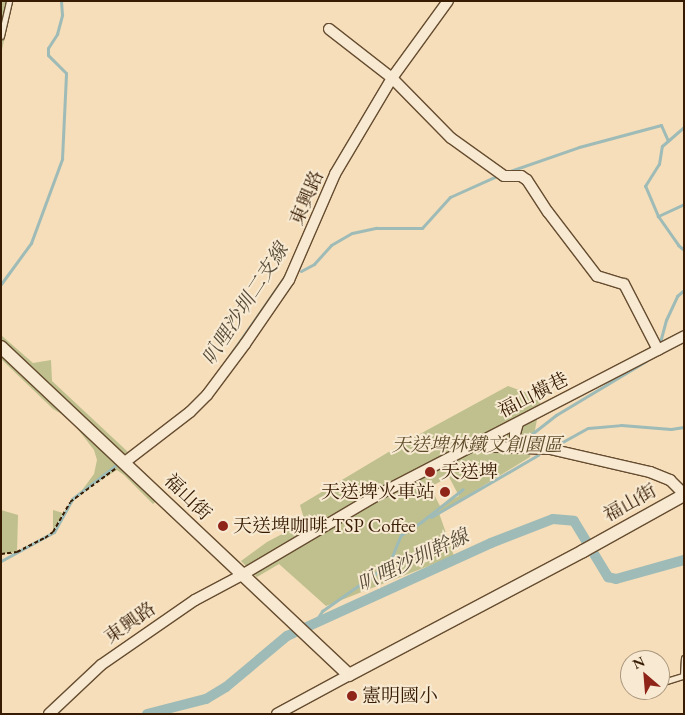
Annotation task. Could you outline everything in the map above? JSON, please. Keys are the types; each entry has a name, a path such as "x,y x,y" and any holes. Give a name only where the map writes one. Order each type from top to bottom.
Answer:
{"street":[{"name":"東興路","path":"125,462 190,412 207,395 250,336 289,280 335,174 392,78 448,1"},
{"path":"329,28 392,78 451,138 504,176 521,176 527,180 548,212 597,276 624,284 658,350"},
{"name":"福山橫巷","path":"242,575 374,497 684,336"},
{"name":"福山街","path":"1,347 349,675 595,545 684,494"},
{"path":"516,448 515,434 518,423"},
{"path":"473,446 550,449 650,472 670,480 684,494"},
{"name":"東興路","path":"49,714 101,665 130,643 195,600 242,575"},
{"path":"277,714 349,675"}],"lane":[{"path":"1,36 9,1"},
{"path":"670,679 683,676 684,658"}],"path":[{"path":"1,554 17,552 45,538 53,532 65,510 75,497 125,462"}],"green space":[{"path":"1,1 13,1 1,54 2,11"},
{"path":"1,335 33,363 51,360 52,381 136,460 134,463 164,493 153,504 117,470 80,493 94,474 97,460 94,450 70,419 53,409 1,359"},
{"name":"天送埤林鐵文創園區","path":"508,386 541,398 530,457 439,513 454,556 326,606 279,564 257,577 241,561 267,542 305,522 300,505 407,441","holes":["449,477 459,496 440,506 430,487"]},
{"path":"1,510 18,515 17,552 1,554"},
{"path":"53,510 63,513 53,532"}],"waterway":[{"path":"1,284 31,243 62,159 66,73 48,55 48,48 57,34 62,15 61,1"},
{"path":"507,172 579,147 661,125 668,141"},
{"path":"658,216 645,186 659,164 662,146 684,127"},
{"name":"叭哩沙圳二支線","path":"335,164 355,131"},
{"path":"301,271 314,264 331,245 352,233 376,228 422,228 450,197 499,175"},
{"path":"684,204 658,216 678,245 684,250"},
{"name":"叭哩沙圳二支線","path":"225,362 287,273"},
{"path":"659,346 666,320 677,296 684,290"},
{"path":"524,440 556,415 646,361"},
{"path":"557,445 588,428 621,425 671,429 684,427"},
{"path":"431,517 538,455"},
{"name":"叭哩沙圳二支線","path":"1,561 54,532 72,499 120,462"},
{"path":"313,625 322,611 389,564 401,535 463,489"},
{"name":"叭哩沙圳幹線","path":"147,714 206,699 226,687 287,636 491,543 553,519 574,521 608,577 616,579 684,560"}],"place":[{"name":"天送埤","path":"430,472"},
{"name":"天送埤火車站","path":"445,492"},
{"name":"天送埤咖啡 TSP Coffee","path":"223,526"},
{"name":"憲明國小","path":"352,696"}]}
